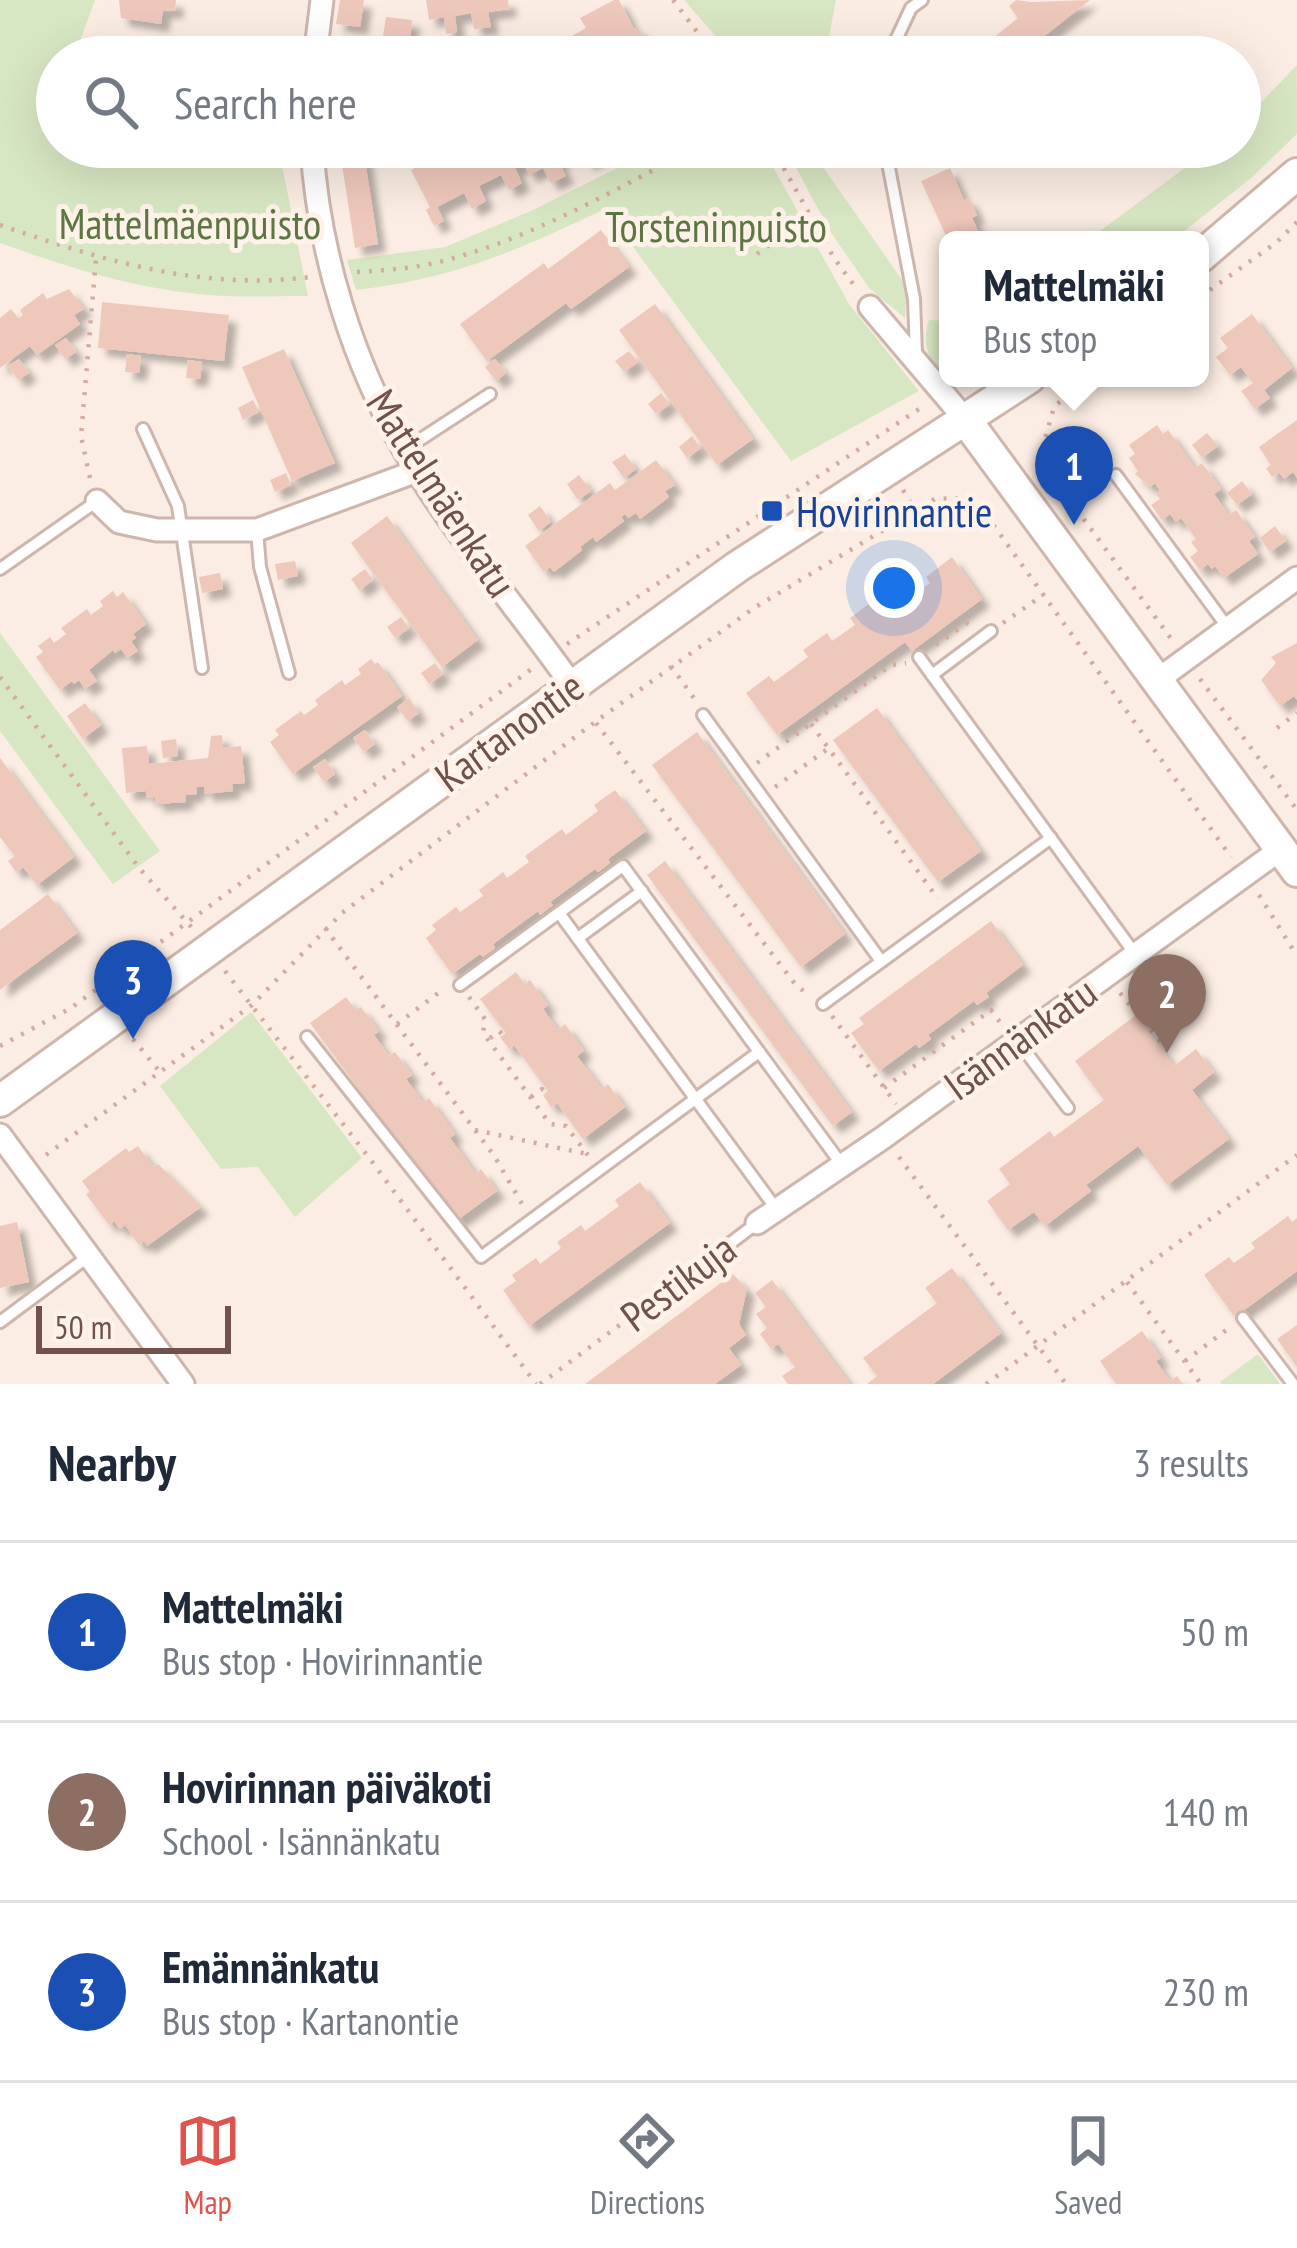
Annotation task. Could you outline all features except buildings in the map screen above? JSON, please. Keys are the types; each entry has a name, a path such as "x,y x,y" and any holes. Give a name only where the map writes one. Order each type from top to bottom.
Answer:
{"street":[{"path":"317,36 322,0"},
{"name":"Mattelmäenkatu","path":"314,168 335,274 367,377 404,450 572,685"},
{"path":"1209,249 1297,174"},
{"path":"870,307 939,386"},
{"path":"940,387 1289,860"},
{"name":"Kartanontie","path":"0,1101 737,567 1015,387"},
{"path":"98,501 119,523 182,532 257,530 418,471"},
{"path":"1156,681 1297,578"},
{"name":"Isännänkatu","path":"757,1223 884,1137 1010,1033 1107,974 1246,874 1289,860"},
{"path":"0,1135 183,1384"}],"lane":[{"path":"898,36 911,8 922,0"},
{"path":"889,168 914,299 916,357"},
{"path":"404,450 490,394"},
{"path":"143,430 178,506 202,668"},
{"path":"1116,475 1228,628"},
{"path":"0,568 98,501"},
{"path":"257,530 260,567 289,673"},
{"path":"932,675 992,632"},
{"path":"920,657 1135,954"},
{"path":"703,715 881,961"},
{"path":"823,1004 1051,838"},
{"path":"460,985 623,866 842,1165"},
{"path":"578,938 642,891"},
{"path":"559,913 777,1210"},
{"path":"1010,1033 1068,1108"},
{"path":"307,1037 481,1257 760,1052"},
{"name":"Pestikuja","path":"712,1257 757,1223"},
{"path":"0,1322 89,1256"},
{"path":"1243,1318 1293,1384"}],"path":[{"path":"673,0 700,36"},
{"path":"0,225 95,258 215,281 274,282 453,259 529,230 654,168"},
{"path":"784,168 870,307"},
{"path":"757,254 810,215"},
{"path":"1209,291 1297,222"},
{"path":"95,258 81,436 98,501"},
{"path":"1053,477 1045,440 1054,407 1077,387"},
{"path":"0,1046 71,1007 551,655 926,405"},
{"path":"40,1159 252,1005 325,928 595,722 754,608 935,499 962,497 983,514 1246,874 1297,956"},
{"path":"1075,525 1084,519"},
{"path":"992,632 1042,595"},
{"path":"745,772 891,665 911,663 967,623 961,615"},
{"path":"671,666 703,715"},
{"path":"0,677 139,868 188,921 538,1384"},
{"path":"1277,728 1297,713"},
{"path":"595,722 795,984 823,1004 896,1104"},
{"path":"811,724 948,913"},
{"path":"762,796 829,748"},
{"path":"325,928 475,1130 532,1220"},
{"path":"1107,974 1173,1057"},
{"path":"397,1024 442,989 460,985 485,1019 483,1033 530,1098 550,1124 566,1126 598,1170"},
{"path":"884,1088 992,1010 1010,1033"},
{"path":"488,1039 499,1030 503,1035"},
{"path":"133,1039 161,1074"},
{"path":"530,1098 542,1089 545,1093"},
{"path":"475,1130 587,1154"},
{"path":"884,1137 1066,1384"},
{"path":"986,1384 1297,1155"},
{"name":"Pestikuja","path":"538,1384 712,1257"},
{"path":"1126,1280 1201,1384"}],"green space":[{"name":"Mattelmäenpuisto","path":"0,0 95,0 82,36 36,36 36,168 283,168 308,296 172,291 97,274 0,243"},
{"path":"684,0 836,0 829,36 716,36"},
{"path":"1297,65 1297,134 1251,178 1184,231 1100,231 1185,168 1261,168 1261,102"},
{"name":"Torsteninpuisto","path":"617,168 774,168 849,304 919,391 791,461 605,209 485,261 356,290 347,260 445,247"},
{"path":"796,168 824,168 907,287 905,318 869,288 830,231"},
{"path":"929,320 939,321 939,370 928,351"},
{"path":"0,633 160,851 113,884 0,731"},
{"path":"251,1012 362,1158 295,1217 258,1167 221,1169 160,1086"},
{"path":"1258,1354 1280,1384 1221,1384 1220,1382"}],"place":[{"name":"Hovirinnantie","path":"772,511"},
{"name":"Mattelmäki","path":"1074,525"},
{"name":"Emännänkatu","path":"133,1039"},
{"name":"Hovirinnan päiväkoti","path":"1167,1053"}]}
